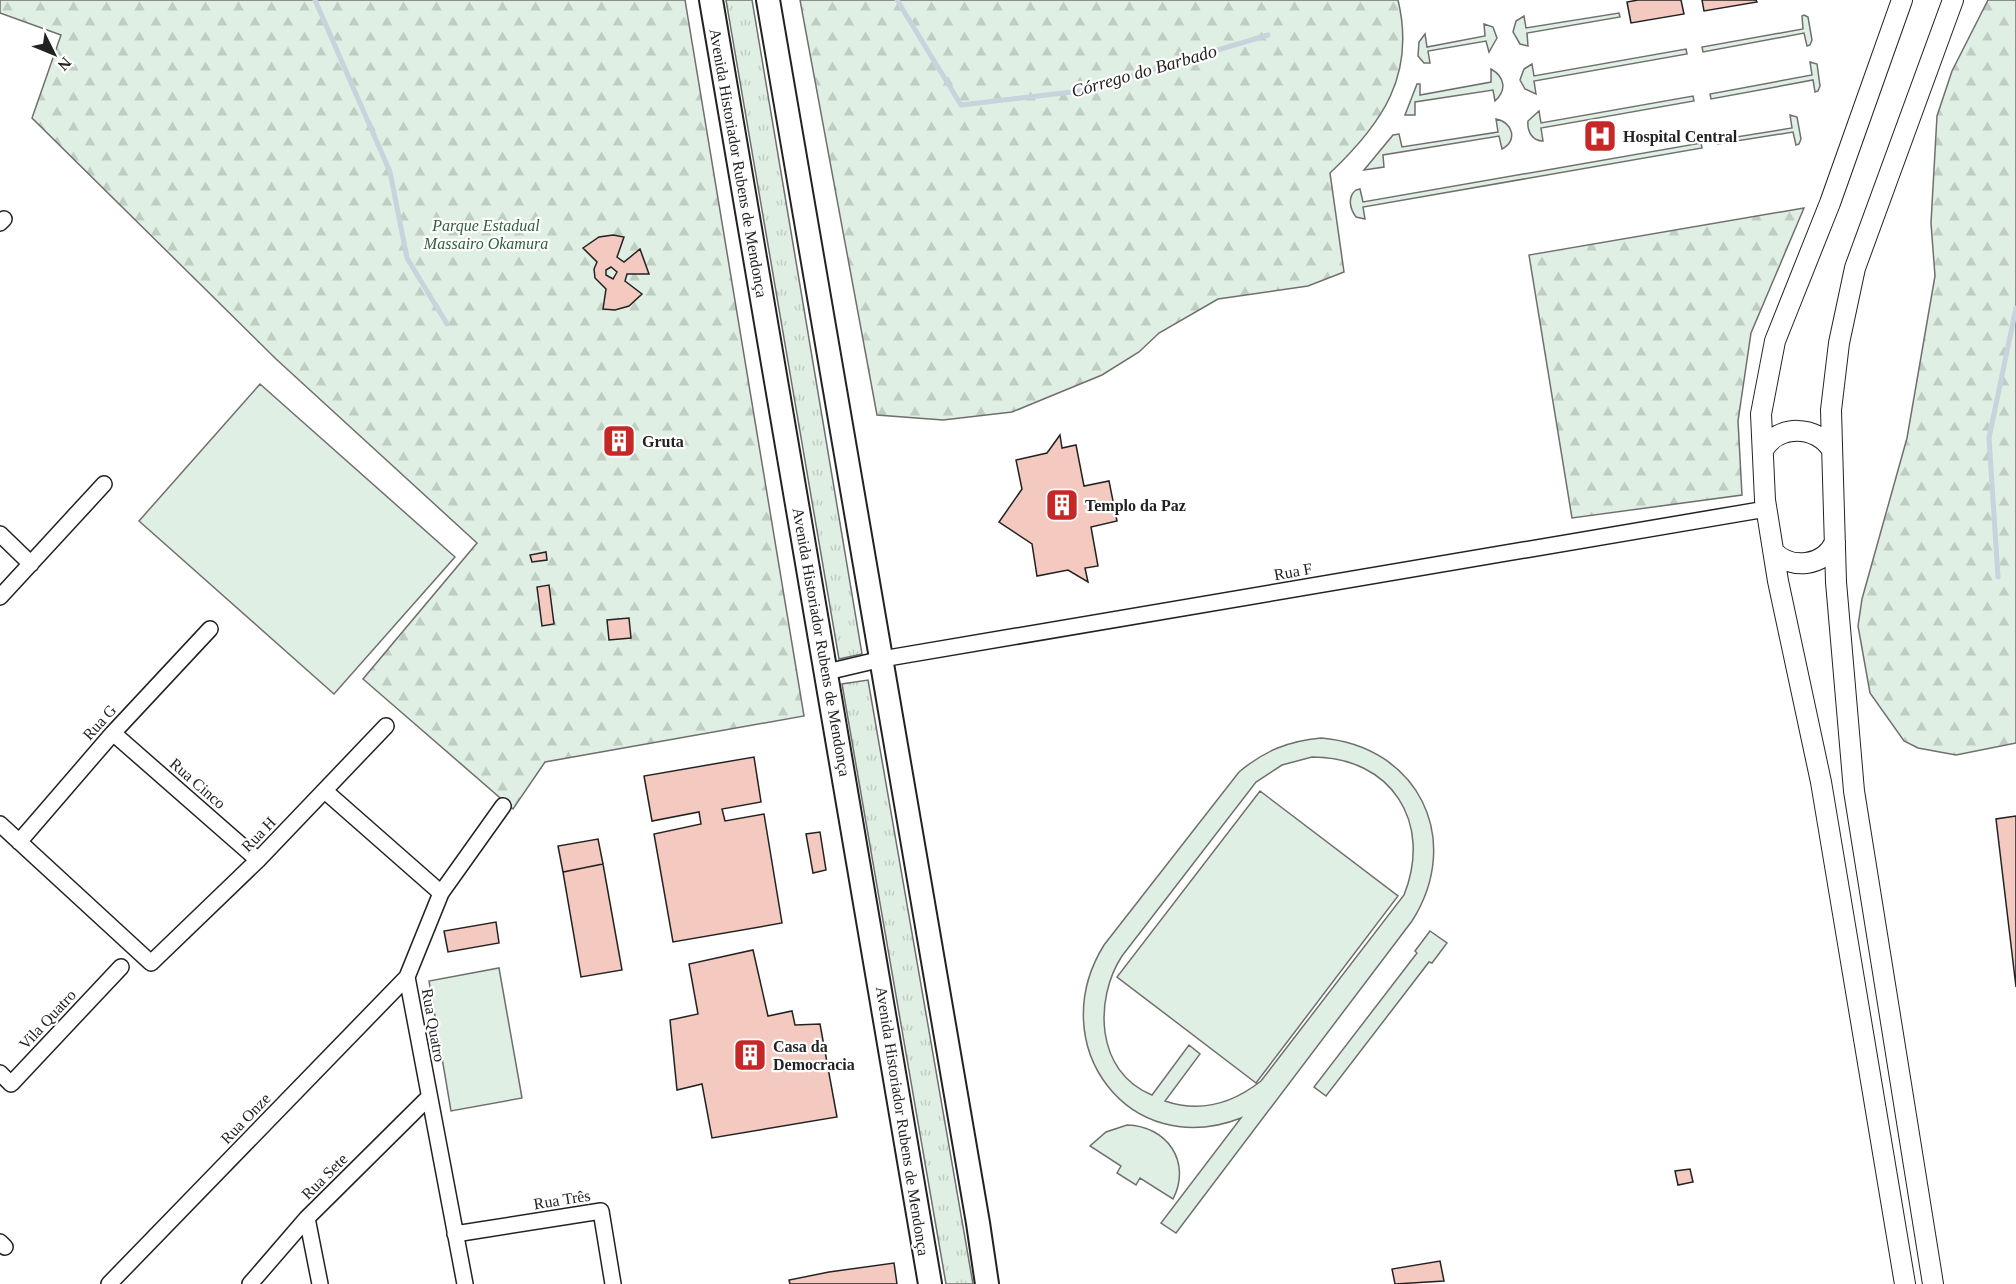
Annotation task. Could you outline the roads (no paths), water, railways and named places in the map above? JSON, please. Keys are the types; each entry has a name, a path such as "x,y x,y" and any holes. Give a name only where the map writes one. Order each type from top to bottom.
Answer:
{"main road":[{"name":"Avenida Historiador Rubens de Mendonça","path":"711,0 930,1284"},
{"path":"768,0 987,1284"}],"street":[{"path":"1902,0 1830,203 1775,341 1761,414 1766,509 1821,782 1905,1284"},
{"path":"1933,1284 1855,799 1835,542 1832,450 1834,376 1856,268 1953,0"},
{"path":"1763,450 1776,436 1790,431 1804,431 1817,435 1832,450"},
{"path":"0,597 104,484"},
{"name":"Rua F","path":"827,672 882,659 1766,509"},
{"path":"0,534 31,564"},
{"path":"1773,551 1786,561 1799,564 1812,562 1824,556 1835,542"},
{"name":"Rua G","path":"19,842 113,733 210,629"},
{"name":"Rua H","path":"19,842 152,963 258,860 386,726"},
{"name":"Rua Cinco","path":"113,733 258,860"},
{"path":"325,791 441,893"},
{"name":"Rua Quatro","path":"465,1284 428,1098 407,977 441,893 503,806"},
{"path":"0,824 19,842"},
{"name":"Vila Quatro","path":"0,1073 11,1084 121,967"},
{"name":"Rua Onze","path":"109,1284 407,977"},
{"name":"Rua Sete","path":"250,1284 307,1218 428,1098"},
{"name":"Rua Três","path":"455,1234 602,1211 613,1284"},
{"path":"307,1218 320,1284"}],"waterway":[{"path":"315,0 390,172 407,258 447,324"},
{"name":"Córrego do Barbado","path":"897,0 961,105 1081,91 1268,35"},
{"path":"1998,577 1989,438 2016,308"}],"place":[{"name":"Hospital Central","path":"1600,136"},
{"name":"Gruta","path":"619,441"},
{"name":"Templo da Paz","path":"1062,505"},
{"name":"Casa da Democracia","path":"750,1055"}],"park label":[{"name":"Parque Estadual Massairo Okamura","path":"486,234"}]}
